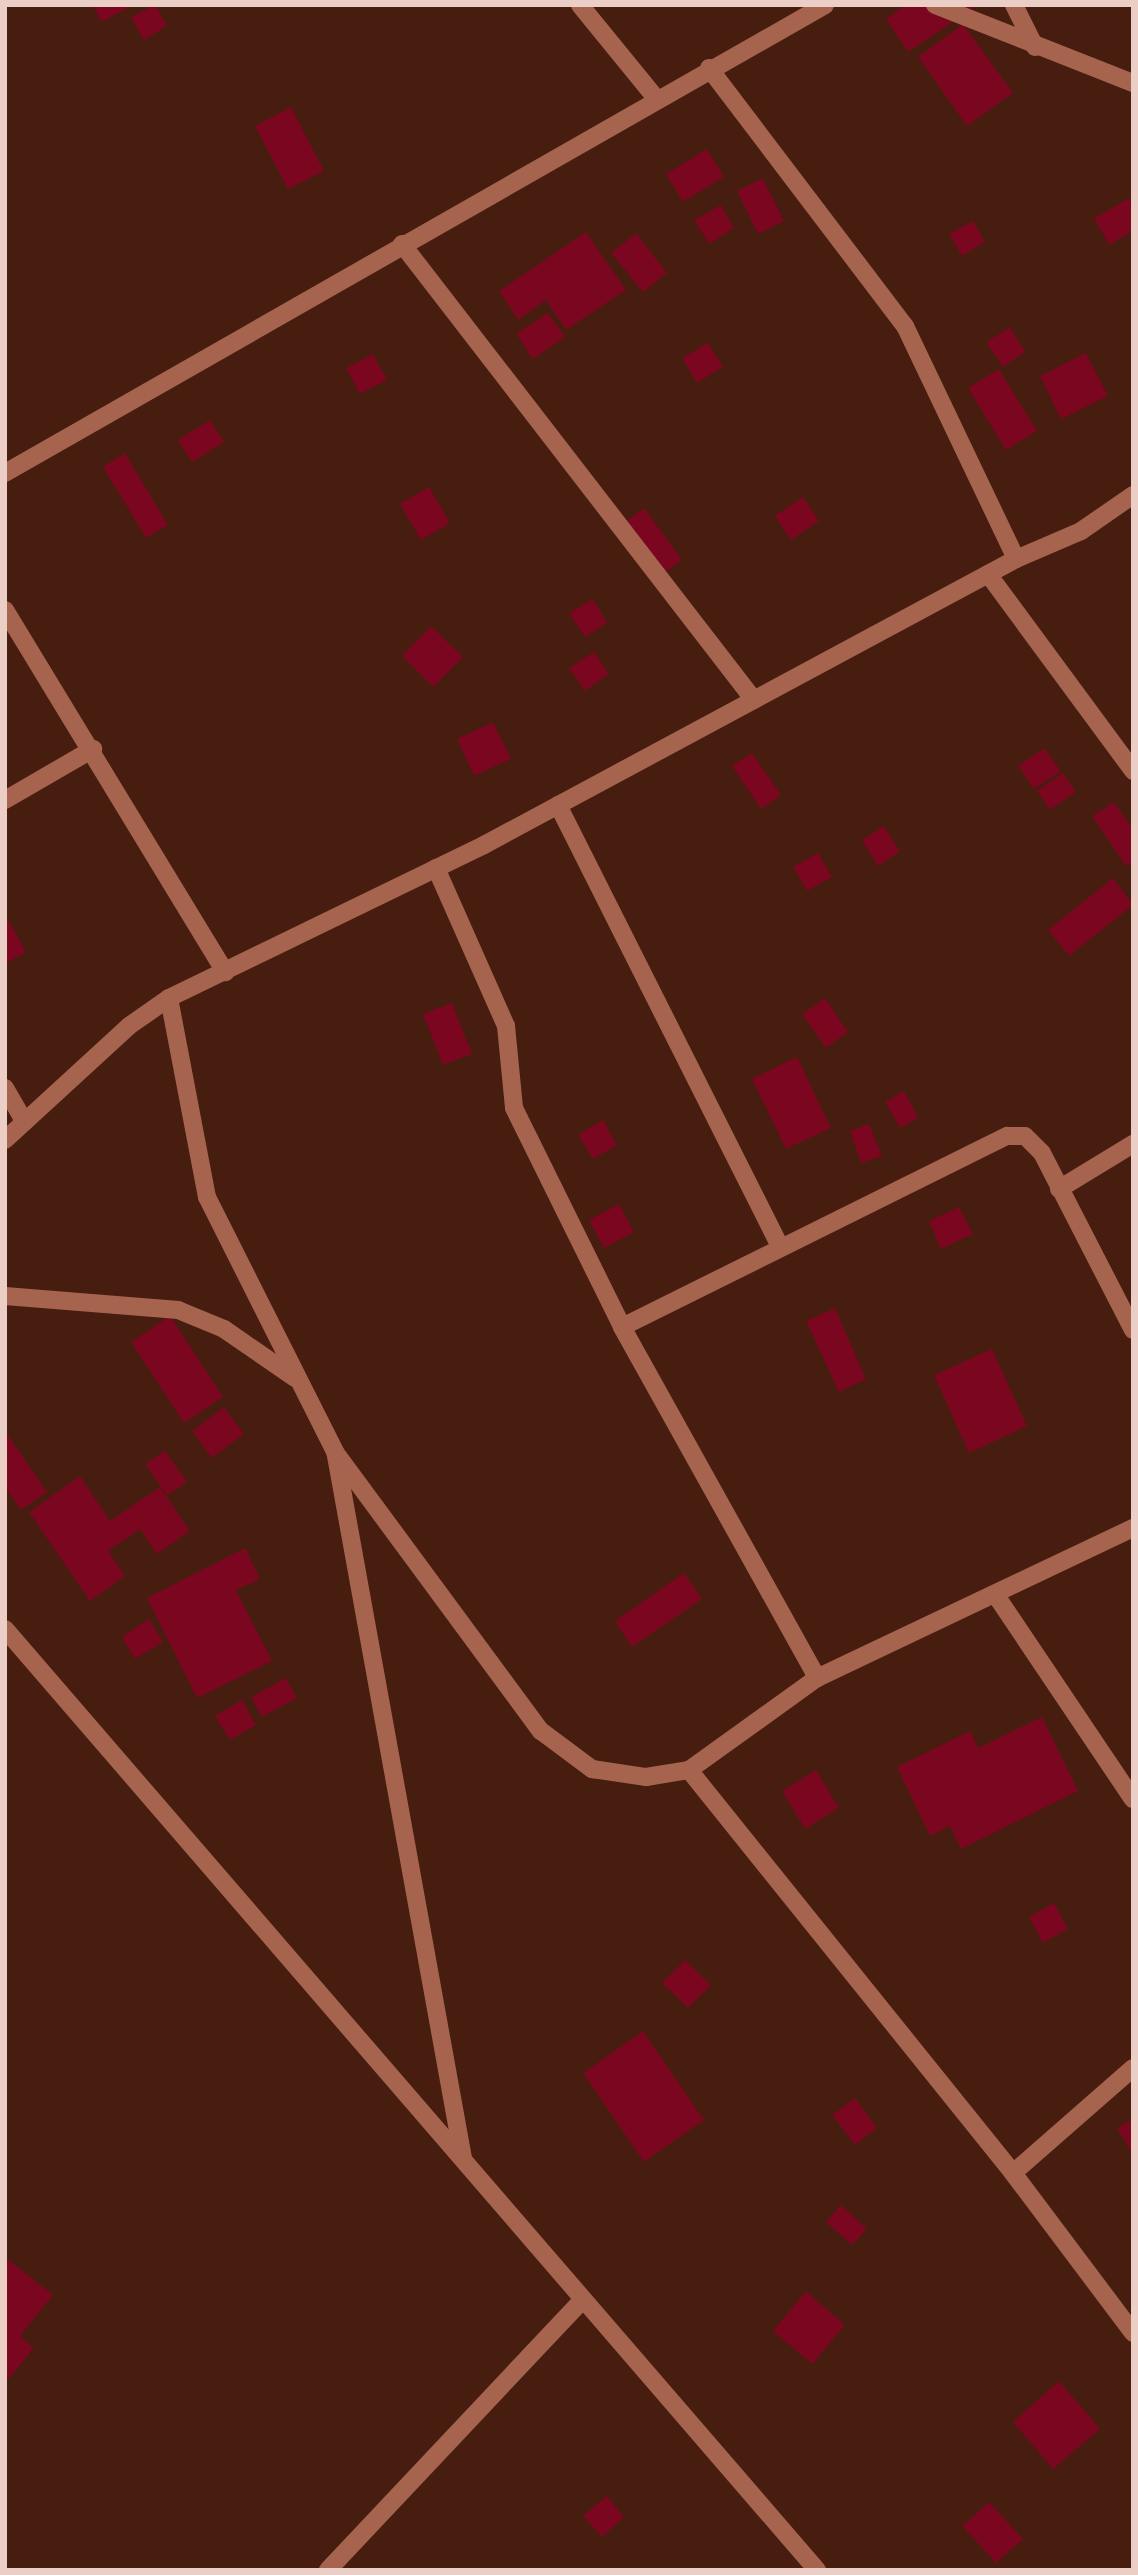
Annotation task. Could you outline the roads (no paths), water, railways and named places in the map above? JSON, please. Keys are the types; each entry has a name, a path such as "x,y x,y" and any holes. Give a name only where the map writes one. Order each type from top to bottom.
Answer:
{"street":[{"path":"580,5 655,97"},
{"path":"5,473 655,97 825,5"},
{"path":"935,5 1035,47 1133,83"},
{"path":"1014,5 1035,47"},
{"path":"709,68 905,326 1016,559"},
{"path":"402,244 754,700"},
{"path":"5,1140 129,1026 169,998 436,869 1016,559 1081,531 1133,495"},
{"path":"988,574 1133,771"},
{"path":"5,610 93,749 225,972"},
{"path":"5,800 93,749"},
{"path":"558,805 780,1247"},
{"path":"436,869 506,1026 514,1108 622,1327 817,1678"},
{"path":"169,998 207,1197 335,1452 541,1731 592,1769 646,1777 689,1770 817,1678 1133,1528"},
{"path":"5,1088 25,1122"},
{"path":"622,1327 1007,1136 1025,1136 1034,1144 1133,1330"},
{"path":"1059,1189 1133,1144"},
{"path":"5,1296 178,1310 224,1329 300,1382"},
{"path":"335,1452 463,2161"},
{"path":"995,1594 1133,1798"},
{"path":"5,1629 817,2570"},
{"path":"689,1770 1013,2173 1133,2333"},
{"path":"1013,2173 1133,2068"},
{"path":"328,2570 582,2300"}]}
